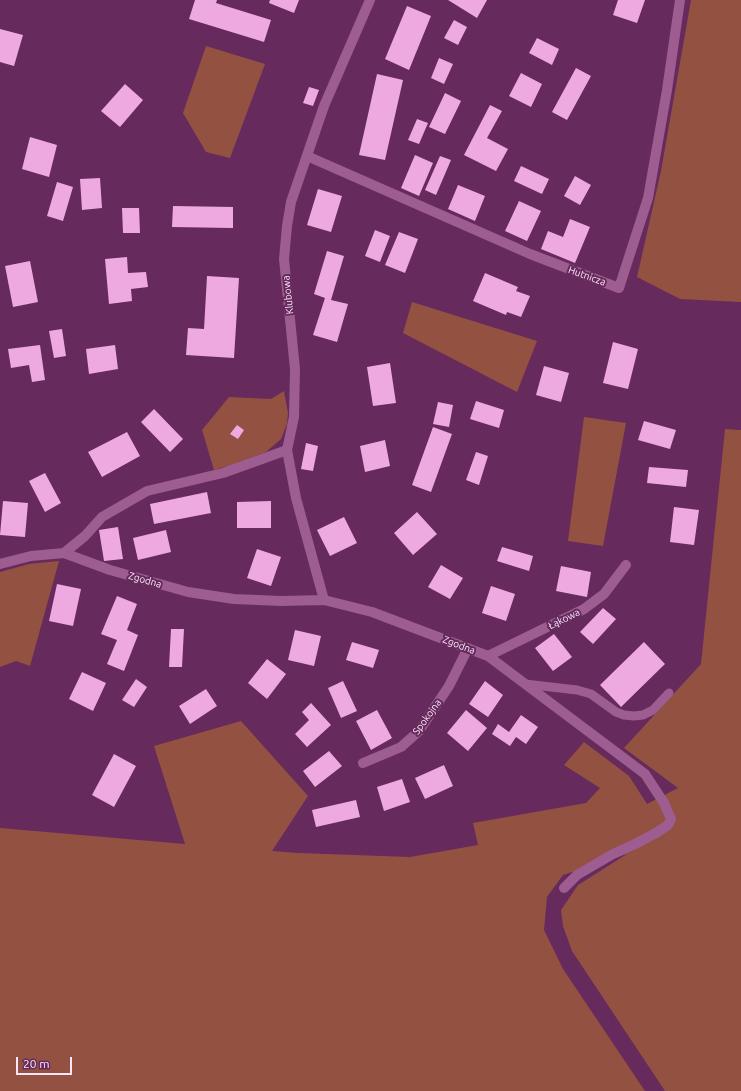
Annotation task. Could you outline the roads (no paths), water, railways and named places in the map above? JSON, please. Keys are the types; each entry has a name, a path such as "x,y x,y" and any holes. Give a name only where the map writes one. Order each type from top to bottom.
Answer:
{"street":[{"name":"Klubowa","path":"324,600 296,498 287,450 294,417 295,369 284,259 291,202 306,156 324,106 370,0"},
{"name":"Hutnicza","path":"306,156 530,254 618,288 648,198 667,90 680,0"},
{"path":"64,553 85,536 102,517 147,491 223,473 287,450"},
{"name":"Zgodna","path":"0,564 31,556 64,553 110,570 188,592 234,599 281,601 324,600 372,612 488,656 645,774 664,803 671,819 668,825 577,875 564,888"},
{"name":"Łąkowa","path":"488,656 584,609 604,594 626,565"},
{"name":"Spokojna","path":"363,763 401,747 419,731 449,686 468,648"}],"lane":[{"path":"525,684 577,690 591,694 616,712 634,716 643,715 653,710 669,693"}]}
